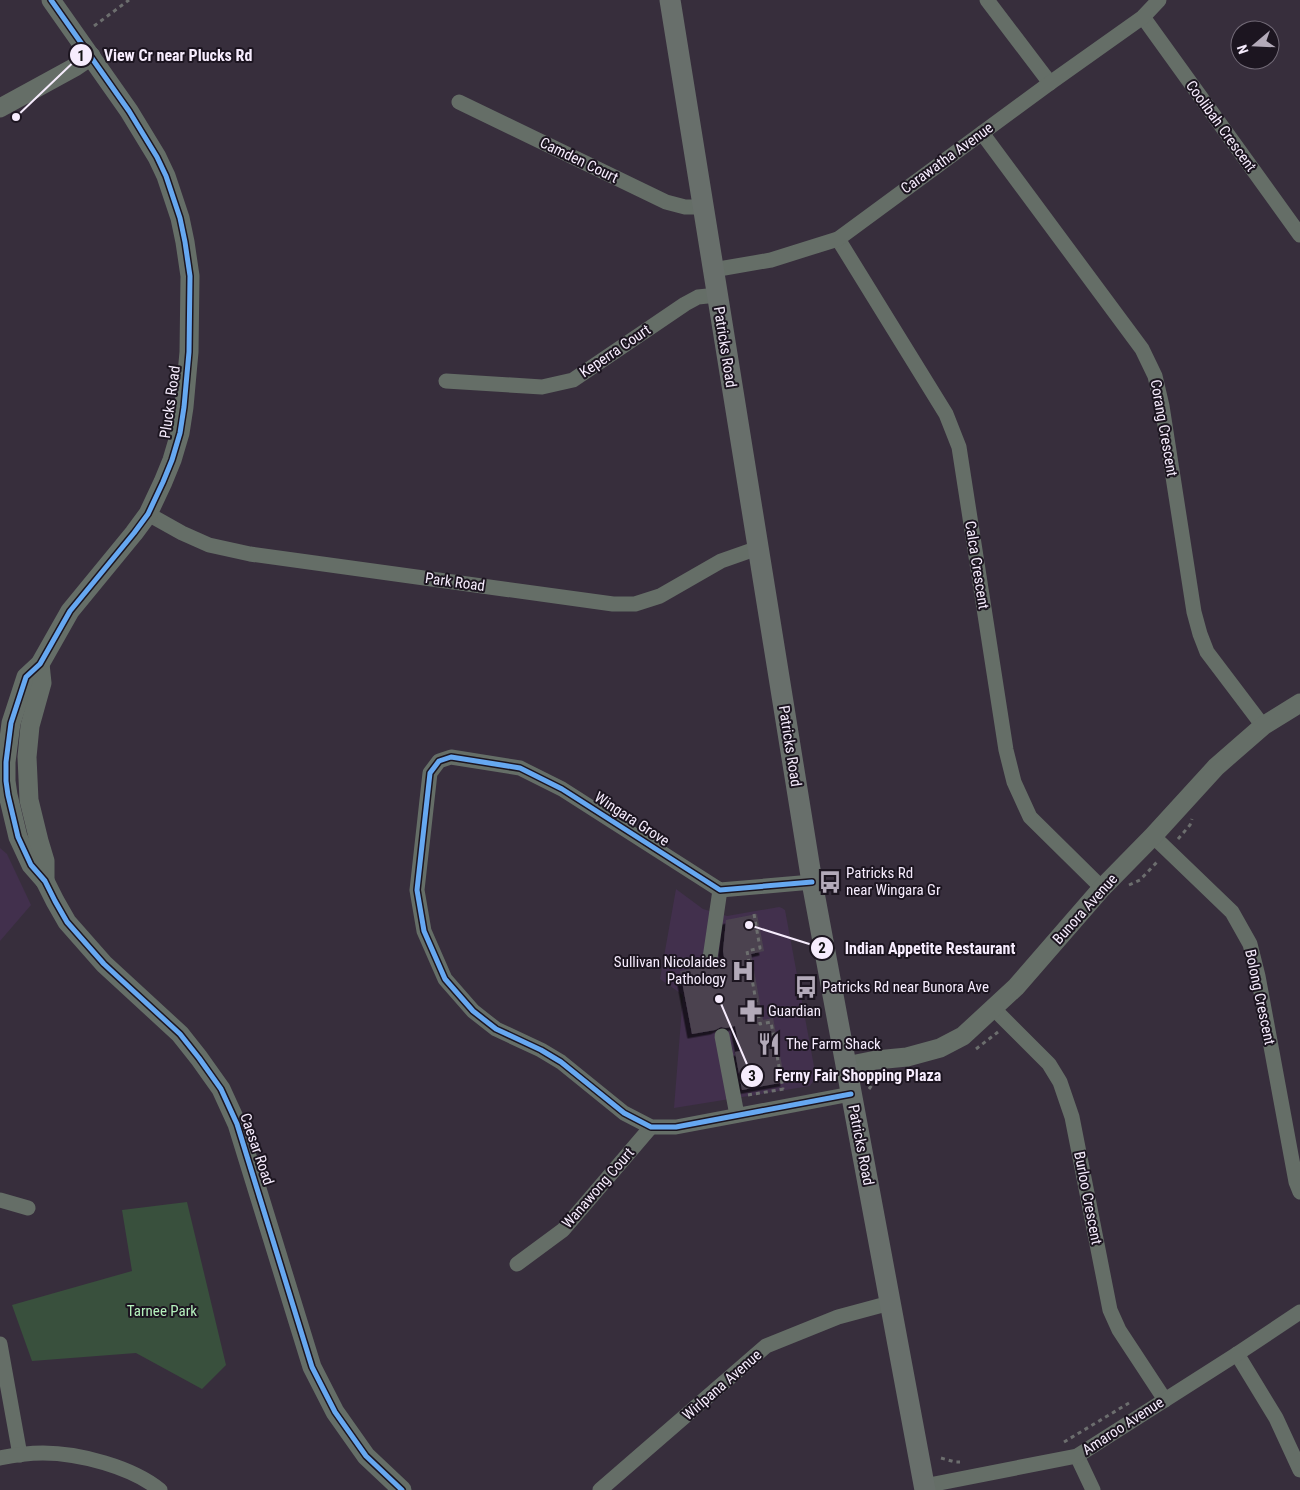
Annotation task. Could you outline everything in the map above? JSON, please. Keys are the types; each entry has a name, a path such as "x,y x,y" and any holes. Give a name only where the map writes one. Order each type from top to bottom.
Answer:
{"main road":[{"name":"Patricks Road","path":"670,0 812,882 925,1488"}],"street":[{"name":"Plucks Road","path":"3,789 6,762 5,729 26,677 40,664 70,611 148,514 163,482 180,434 189,352 190,276 180,218 173,195 157,157 129,111 51,0"},
{"path":"987,0 1050,83"},
{"name":"Carawatha Avenue","path":"713,270 771,260 838,239 1142,17 1159,0"},
{"name":"Coolibah Crescent","path":"1142,17 1300,235"},
{"path":"0,108 75,67 91,56"},
{"name":"Camden Court","path":"459,102 666,202 684,207 704,207"},
{"name":"Corang Crescent","path":"982,133 1147,358 1155,376 1162,406 1194,612 1200,634 1207,652 1263,726"},
{"name":"Calca Crescent","path":"838,239 946,414 959,447 1006,750 1014,782 1030,817 1102,888"},
{"name":"Keperra Court","path":"446,381 542,386 573,380 685,304 698,298 717,294"},
{"name":"Park Road","path":"148,514 182,533 209,545 250,554 613,604 635,604 660,596 721,562 758,548"},
{"name":"Plucks Road","path":"28,786 30,726 42,682 40,664"},
{"name":"Bunora Avenue","path":"846,1066 876,1060 907,1057 940,1048 963,1036 1016,987 1102,888 1216,767 1263,726 1300,703"},
{"name":"Wingara Grove","path":"652,1127 624,1113 561,1062 541,1050 496,1029 473,1011 445,978 424,931 417,890 430,773 439,762 451,757 520,768 562,789 720,890"},
{"path":"3,789 28,786"},
{"name":"Caesar Road","path":"28,786 45,861 46,880 55,901 68,922 104,964 180,1034 221,1089 237,1124 312,1367 335,1412 366,1456 402,1490"},
{"name":"Caesar Road","path":"3,789 18,837 30,865 46,880"},
{"path":"0,826 18,837"},
{"name":"Bolong Crescent","path":"1153,836 1232,912 1250,944 1258,976 1296,1182 1300,1192"},
{"path":"710,958 720,890 812,882"},
{"name":"Burloo Crescent","path":"993,1008 1049,1064 1060,1082 1072,1117 1110,1310 1119,1330 1165,1400"},
{"path":"722,1036 737,1115"},
{"path":"652,1127 676,1127 852,1094"},
{"name":"Wanawong Court","path":"517,1264 563,1230 652,1127"},
{"path":"0,1200 28,1208"},
{"name":"Wirlpana Avenue","path":"600,1490 766,1346 838,1316 890,1303"},
{"name":"Amaroo Avenue","path":"925,1488 1077,1456 1300,1312"},
{"path":"0,1344 20,1455"},
{"path":"1237,1354 1276,1418 1300,1470"},
{"path":"0,1458 44,1453 83,1458 115,1466 151,1483 160,1490"},
{"path":"1077,1456 1093,1490"}],"path":[{"path":"94,26 129,0"},
{"path":"1178,839 1190,825 1195,812"},
{"path":"754,914 760,948 747,950 760,1024 771,1022 783,1088"},
{"path":"1058,1443 1066,1441 1132,1401"},
{"path":"941,1458 955,1462 966,1462"}],"shaded area":[{"path":"0,848 7,854 31,905 0,941"},
{"path":"676,889 703,909 727,916 779,907 785,910 816,1077 810,1086 674,1108 683,995 660,979"}],"green space":[{"name":"Tarnee Park","path":"187,1202 226,1365 202,1389 136,1353 32,1361 12,1305 132,1271 122,1210"}],"building":[{"path":"757,914 764,951 751,954 763,1020 773,1018 785,1082 742,1090 735,1052 740,1051 735,1026 721,1027 715,1030 692,1034 680,971 706,966 713,967 717,964 725,963 723,951 726,920"}],"cycle path":[{"path":"51,0 129,111 157,157 166,176 180,218 190,276 189,352 180,433 172,460 148,514 70,611 40,664 26,677 11,723 6,762 8,795 18,837 31,865 45,881 67,922 104,964 180,1034 221,1089 237,1124 312,1367 335,1412 366,1456 402,1490"},
{"path":"812,882 720,890 562,789 520,768 451,757 439,761 430,773 417,890 424,931 445,979 473,1011 496,1029 541,1050 561,1062 624,1113 651,1127 676,1127 851,1094"}],"place":[{"name":"View Cr near Plucks Rd","path":"16,117"},
{"name":"Patricks Rd near Wingara Gr","path":"830,882"},
{"name":"Indian Appetite Restaurant","path":"749,925"},
{"name":"Sullivan Nicolaides Pathology","path":"743,971"},
{"name":"Patricks Rd near Bunora Ave","path":"806,987"},
{"name":"Ferny Fair Shopping Plaza","path":"719,999"},
{"name":"Guardian","path":"751,1011"},
{"name":"The Farm Shack","path":"769,1044"}]}
